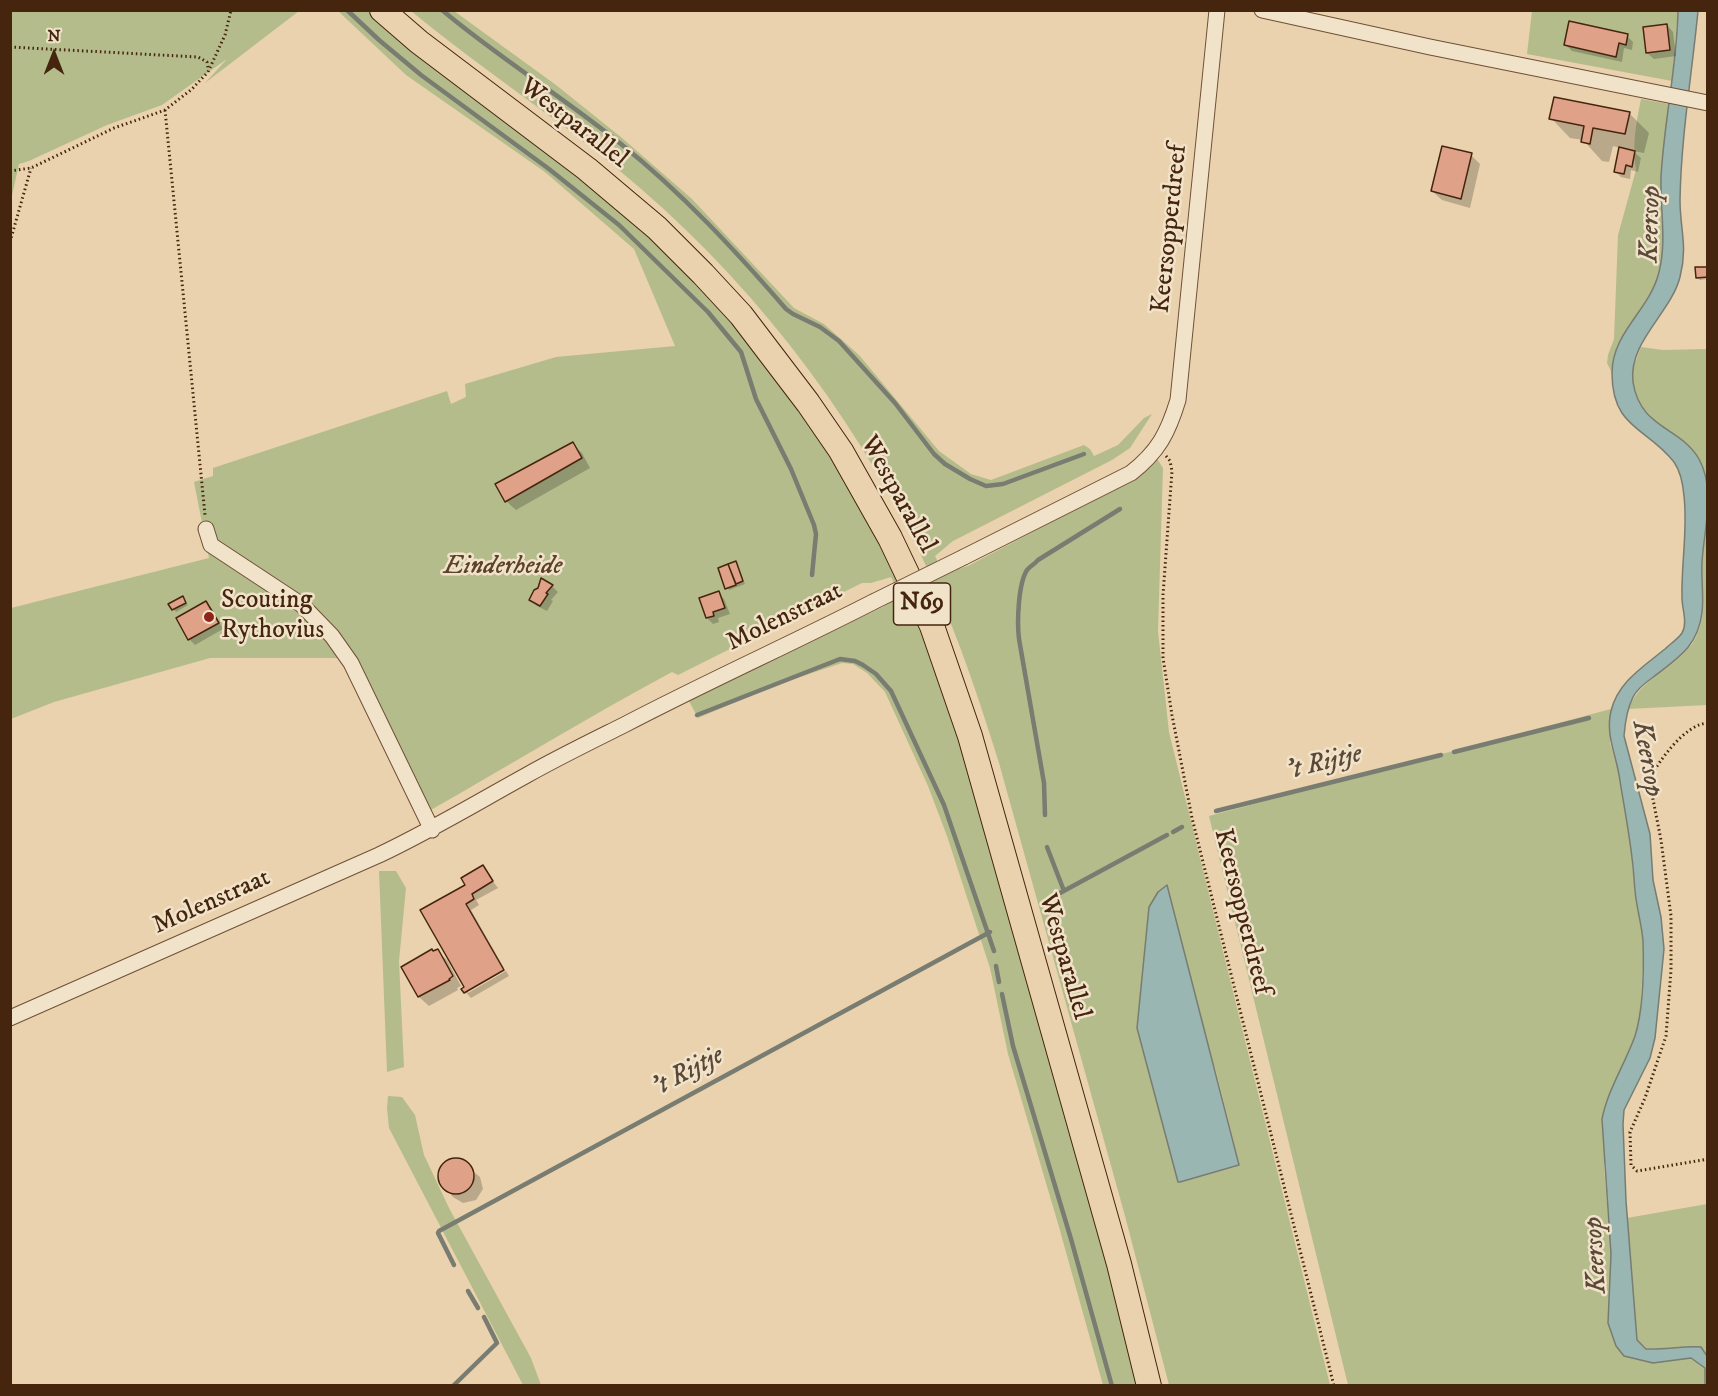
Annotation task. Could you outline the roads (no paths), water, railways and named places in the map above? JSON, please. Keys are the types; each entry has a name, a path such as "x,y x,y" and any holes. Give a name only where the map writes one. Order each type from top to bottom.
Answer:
{"main road":[{"name":"Westparallel","path":"382,10 419,42 588,169 657,228 703,274 747,322 808,403 841,451 890,538 932,627 970,736 1119,1264 1149,1386"},
{"name":"Westparallel","path":"405,10 428,31 543,115 598,160 667,218 713,263 752,305 815,386 856,445 905,533 946,621 984,731 1133,1262 1165,1386"}],"street":[{"name":"Keersopperdreef","path":"1157,448 1172,419 1178,400 1216,10"},
{"path":"1262,10 1703,102"},
{"name":"Molenstraat","path":"10,1018 432,830 527,775 719,676 787,646 1131,473 1157,448"},
{"path":"206,529 211,545 302,605 332,636 351,663 432,830"}],"water":[{"path":"1678,11 1698,11 1681,176 1680,211 1684,247 1682,266 1675,290 1637,354 1633,367 1633,382 1637,397 1652,419 1682,440 1699,459 1707,484 1708,510 1702,562 1703,600 1700,624 1685,651 1637,691 1629,706 1625,726 1624,736 1650,834 1653,880 1661,917 1664,949 1655,1038 1650,1058 1624,1110 1623,1124 1626,1201 1637,1340 1646,1349 1701,1347 1707,1356 1707,1385 1705,1385 1705,1368 1691,1358 1653,1363 1624,1356 1616,1346 1608,1323 1611,1254 1602,1119 1608,1097 1635,1036 1642,1001 1643,977 1642,936 1633,863 1619,772 1610,738 1611,711 1625,683 1678,637 1685,625 1682,585 1685,509 1681,478 1674,462 1664,450 1624,417 1618,406 1612,373 1618,345 1648,298 1659,272 1663,237 1661,177"},
{"path":"1167,885 1239,1165 1180,1182 1178,1182 1137,1028 1149,907 1158,892"}],"waterway":[{"path":"347,10 421,75 549,169 619,225 708,312 741,352 756,399 791,469 814,525 816,534 812,575"},
{"path":"442,10 644,163 687,202 786,309 820,327 839,341 895,403 934,454 945,464 986,486 1003,484 1084,454"},
{"path":"1045,815 1044,783 1019,639 1018,614 1022,584 1027,570 1038,560 1120,509"},
{"path":"697,715 840,659 855,661 876,674 891,691 944,805 994,951"},
{"name":"'t Rijtje","path":"1454,752 1589,718"},
{"name":"'t Rijtje","path":"1216,811 1441,755"},
{"name":"'t Rijtje","path":"1173,832 1182,827"},
{"name":"'t Rijtje","path":"1060,893 1167,835"},
{"path":"1047,847 1064,891"},
{"name":"'t Rijtje","path":"454,1265 439,1231 990,932"},
{"path":"996,966 999,982"},
{"path":"1002,994 1013,1046 1112,1386"},
{"name":"'t Rijtje","path":"468,1291 478,1308"},
{"name":"'t Rijtje","path":"453,1386 497,1343 484,1317"}],"place":[{"name":"Scouting Rythovius","path":"209,617"}],"water label":[{"name":"Keersop","path":"1652,224"},
{"name":"Keersop","path":"1646,759"},
{"name":"Keersop","path":"1597,1255"}],"park label":[{"name":"Einderheide","path":"503,568"}]}
